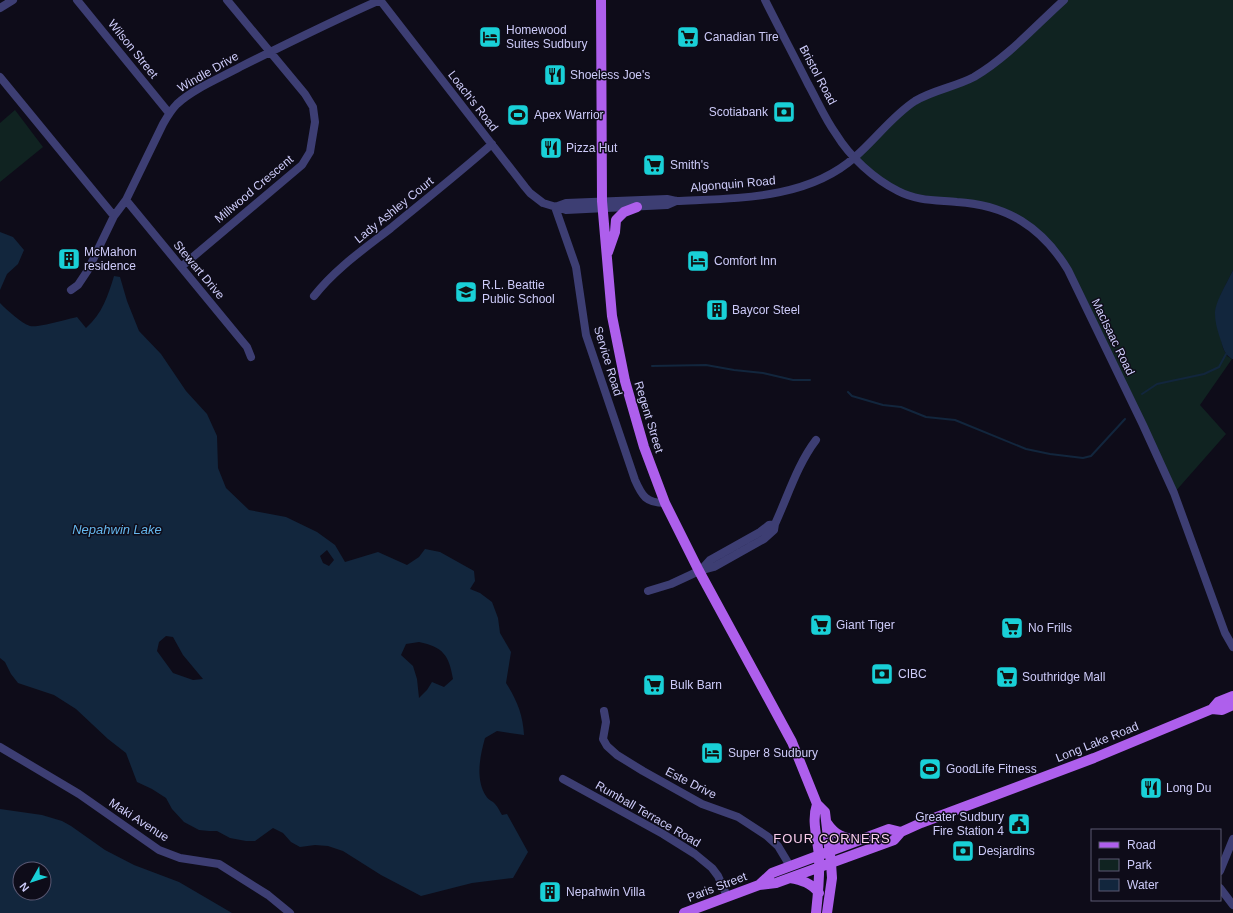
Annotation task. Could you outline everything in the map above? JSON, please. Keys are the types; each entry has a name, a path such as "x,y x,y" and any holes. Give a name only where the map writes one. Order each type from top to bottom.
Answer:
{"main road":[{"name":"Regent Street","path":"601,0 602,205 612,316 625,381 644,447 665,503 699,572 792,742 817,804 825,812 832,878 827,913"},
{"path":"607,258 615,232 616,220 624,212 638,207"},
{"name":"Long Lake Road","path":"820,867 894,840 901,832 921,823 1094,758 1212,709 1218,702 1233,696"},
{"name":"Long Lake Road","path":"1212,709 1222,710 1233,705"},
{"name":"Regent Street","path":"816,913 819,893 820,867 814,814 817,804"},
{"path":"826,823 838,835 845,838 859,840"},
{"name":"Long Lake Road","path":"819,855 889,829 901,832"},
{"name":"Paris Street","path":"759,885 772,873 819,855"},
{"name":"Paris Street","path":"684,913 759,885 776,883 820,867"},
{"path":"790,878 806,882 819,893"}],"street":[{"path":"0,8 13,0"},
{"name":"Wilson Street","path":"77,0 169,113"},
{"name":"Millwood Crescent","path":"181,267 302,165 310,152 315,122 313,107 305,94 227,0"},
{"name":"Windle Drive","path":"71,290 78,285 88,270 114,216 126,200 169,113 177,104 193,93 270,52 380,0"},
{"name":"Loach's Road","path":"380,0 530,193 543,203 555,207"},
{"name":"Bristol Road","path":"765,0 836,134 855,158"},
{"name":"Algonquin Road","path":"602,205 667,199 676,201 769,195 800,187 826,177 855,158 901,112 915,101 928,94 972,78 986,69 1003,56 1064,0"},
{"path":"0,77 114,216"},
{"name":"Lady Ashley Court","path":"314,296 323,284 344,265 492,144"},
{"name":"MacIsaac Road","path":"855,158 897,191 914,198 994,207 1017,218 1037,232 1059,255 1068,270 1140,418 1174,494 1225,633 1233,647"},
{"name":"Stewart Drive","path":"126,200 242,340 251,357"},
{"name":"Algonquin Road","path":"602,205 638,207 667,205 676,201"},
{"path":"555,207 566,203 602,205"},
{"name":"Service Road","path":"555,207 576,267 586,335 635,480 641,493 651,502 665,503"},
{"path":"648,591 671,584 699,572 711,559 760,532 769,525 775,524 800,464 807,451 816,440"},
{"name":"Este Drive","path":"604,711 606,722 603,739 607,746 617,755 702,804 738,817 767,836 778,846 790,866"},
{"name":"Maki Avenue","path":"0,747 79,794 160,850 180,858 219,864 268,895 290,913"},
{"name":"Rumball Terrace Road","path":"563,779 663,834 695,854 712,868 718,876 727,896"},
{"path":"1221,869 1233,839"},
{"path":"1221,889 1233,905"}],"green space":[{"path":"1064,0 1233,0 1233,270 1221,294 1215,312 1223,348 1227,356 1232,359 1200,405 1226,434 1174,493 1068,270 1047,241 994,207 897,191 855,158 915,101 972,78"},
{"path":"15,110 43,147 0,182 0,123"}],"water":[{"path":"0,232 13,237 24,250 18,264 7,274 0,290"},
{"path":"1233,270 1232,359 1226,353 1223,346 1217,327 1215,313 1219,297"},
{"name":"Nepahwin Lake","path":"114,276 120,277 127,301 139,331 161,354 186,391 207,414 217,436 218,468 226,488 249,510 286,517 317,532 335,545 345,562 378,552 407,565 419,557 425,549 440,552 474,571 475,581 470,589 480,593 492,602 498,618 500,633 511,652 506,683 519,708 524,735 497,731 485,738 480,767 480,782 486,796 496,805 502,815 507,814 528,852 513,878 472,883 421,896 381,875 343,851 328,846 315,845 300,847 291,842 283,833 273,828 255,841 230,838 217,831 199,830 184,822 172,809 166,798 137,782 126,753 108,739 76,709 54,695 18,683 11,674 5,662 0,658 0,303 10,313 30,326 46,325 77,317 86,328 92,323 107,298","holes":["327,550 334,560 329,566 323,563 320,556","166,636 173,637 183,655 203,679 193,680 173,673 157,651 159,642","419,642 434,647 444,653 453,679 444,687 432,682 419,698 417,679 413,666 401,655 406,644"]},
{"path":"0,809 42,815 62,821 105,850 134,865 179,882 232,913 0,913"}],"waterway":[{"path":"1142,394 1157,384 1204,374 1219,367 1226,354"},
{"path":"652,366 706,365 763,373 793,380 810,380"},
{"path":"848,392 852,396 883,405 901,407 926,417 955,420 1026,449 1083,458 1091,456 1125,419"}],"place":[{"name":"Homewood Suites Sudbury","path":"490,37"},
{"name":"Canadian Tire","path":"688,37"},
{"name":"Shoeless Joe's","path":"555,75"},
{"name":"Scotiabank","path":"784,112"},
{"name":"Apex Warrior","path":"518,115"},
{"name":"Pizza Hut","path":"551,148"},
{"name":"Smith's","path":"654,165"},
{"name":"McMahon residence","path":"69,259"},
{"name":"Comfort Inn","path":"698,261"},
{"name":"R.L. Beattie Public School","path":"466,292"},
{"name":"Baycor Steel","path":"717,310"},
{"name":"Giant Tiger","path":"821,625"},
{"name":"No Frills","path":"1012,628"},
{"name":"CIBC","path":"882,674"},
{"name":"Southridge Mall","path":"1007,677"},
{"name":"Bulk Barn","path":"654,685"},
{"name":"Super 8 Sudbury","path":"712,753"},
{"name":"GoodLife Fitness","path":"930,769"},
{"name":"Long Du","path":"1151,788"},
{"name":"Greater Sudbury Fire Station 4","path":"1019,824"},
{"name":"Desjardins","path":"963,851"},
{"name":"Nepahwin Villa","path":"550,892"}],"district":[{"name":"FOUR CORNERS","path":"832,838"}]}
